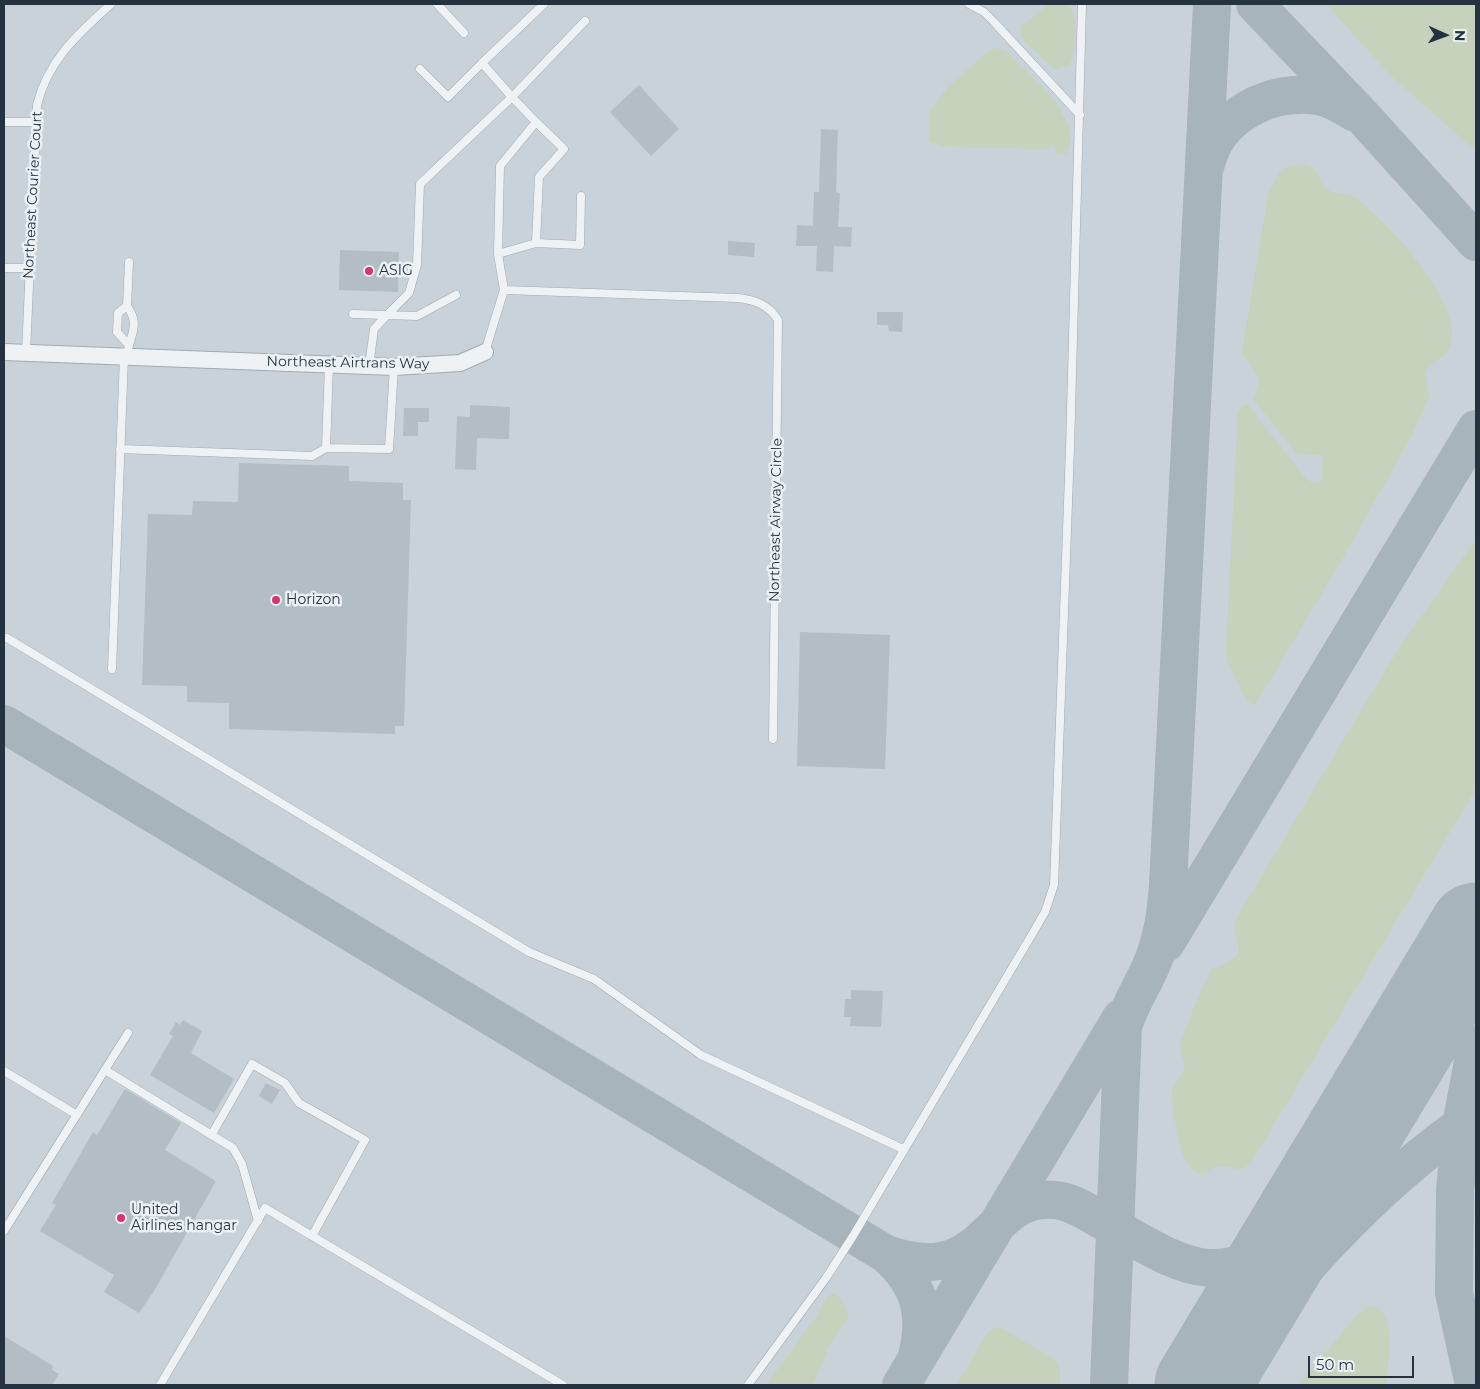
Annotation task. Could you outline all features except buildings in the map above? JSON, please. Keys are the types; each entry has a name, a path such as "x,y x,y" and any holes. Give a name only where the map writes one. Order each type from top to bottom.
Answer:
{"street":[{"name":"Northeast Airtrans Way","path":"4,352 126,352 329,365 394,367 460,363 484,352"}],"lane":[{"path":"98,4 104,10"},
{"name":"Northeast Courier Court","path":"26,353 35,122 41,90 56,58 78,33 111,4"},
{"path":"437,4 464,33"},
{"path":"420,69 448,97 544,4"},
{"path":"969,4 984,12 1080,115"},
{"path":"748,1385 826,1278 1045,912 1054,885 1080,115 1082,4"},
{"path":"369,366 374,329 409,293 417,265 420,184 512,97 585,21"},
{"path":"482,63 536,122 564,148 539,177 536,243"},
{"path":"4,122 35,122"},
{"path":"504,290 498,254 500,166 536,122"},
{"path":"498,254 536,243 580,244 581,196"},
{"path":"112,669 120,449 126,352 134,333 133,315 127,306 129,262"},
{"path":"4,268 29,268"},
{"name":"Northeast Airway Circle","path":"504,290 738,298 752,300 764,306 772,311 778,320 773,739"},
{"name":"Northeast Airtrans Way","path":"484,352 504,290"},
{"path":"353,314 417,316 456,295"},
{"path":"126,352 117,332 118,313 127,306"},
{"path":"326,448 329,365"},
{"path":"120,449 312,456 326,448 389,449 394,367"},
{"path":"7,638 529,952 594,979 700,1055 903,1149"},
{"path":"4,1231 128,1033"},
{"path":"212,1134 252,1064 284,1084 299,1103 365,1140 312,1236"},
{"path":"105,1070 233,1148 242,1164 258,1221"},
{"path":"4,1071 77,1115"},
{"path":"160,1385 265,1208 563,1385"}],"shaded area":[{"path":"4,4 1476,4 1476,1385 4,1385"}],"green space":[{"path":"1049,4 1068,4 1074,16 1075,24 1074,44 1069,66 1055,70 1024,41 1021,35 1022,26"},
{"path":"1326,4 1476,4 1476,151 1391,76"},
{"path":"997,48 1006,51 1040,84 1062,113 1069,127 1071,141 1066,154 1058,155 1054,146 1045,149 947,147 930,142 930,110 947,88 988,51"},
{"path":"1290,165 1313,168 1327,189 1334,193 1356,198 1385,224 1430,279 1449,317 1452,334 1446,353 1425,372 1429,398 1411,437 1340,563 1255,705 1247,701 1227,660 1226,648 1238,413 1241,407 1247,404 1307,480 1318,484 1322,478 1323,456 1296,453 1253,398 1259,383 1258,377 1242,352 1268,194 1280,171"},
{"path":"1476,539 1476,789 1254,1158 1242,1169 1218,1166 1205,1173 1199,1173 1192,1169 1182,1152 1176,1127 1172,1096 1172,1091 1185,1067 1179,1045 1198,997 1212,969 1227,962 1239,951 1235,934 1238,915 1399,648"},
{"path":"835,1294 842,1300 849,1317 831,1342 813,1385 766,1385 816,1317 827,1297"},
{"path":"1370,1306 1379,1309 1385,1317 1388,1327 1390,1339 1386,1385 1298,1385 1358,1314"},
{"path":"1000,1327 1056,1360 1060,1370 1060,1385 956,1385 987,1334 992,1329"}],"taxiway":[{"path":"1109,1385 1123,1027 1156,952 1164,923 1168,885 1212,4"},
{"path":"1255,4 1364,118 1476,242"},
{"path":"1206,164 1212,147 1234,119 1248,109 1265,101 1282,96 1318,96 1341,104 1353,112"},
{"path":"1166,943 1476,429"},
{"path":"4,724 886,1254 907,1277 919,1302 921,1329 916,1360"},
{"path":"901,1385 1121,1018"},
{"path":"1474,1385 1454,1293 1455,1191 1461,1126 1476,1045"},
{"path":"1209,1385 1269,1310 1332,1239 1401,1173 1437,1143 1476,1115"},
{"path":"886,1254 920,1262 946,1260 967,1251 1014,1211 1032,1202 1055,1200 1080,1208 1178,1261 1200,1267 1222,1268 1244,1262 1269,1249 1297,1228"}],"runway":[{"path":"1202,1385 1476,930"}],"place":[{"name":"ASIG","path":"369,271"},
{"name":"Horizon","path":"276,600"},
{"name":"United Airlines hangar","path":"121,1218"}]}
